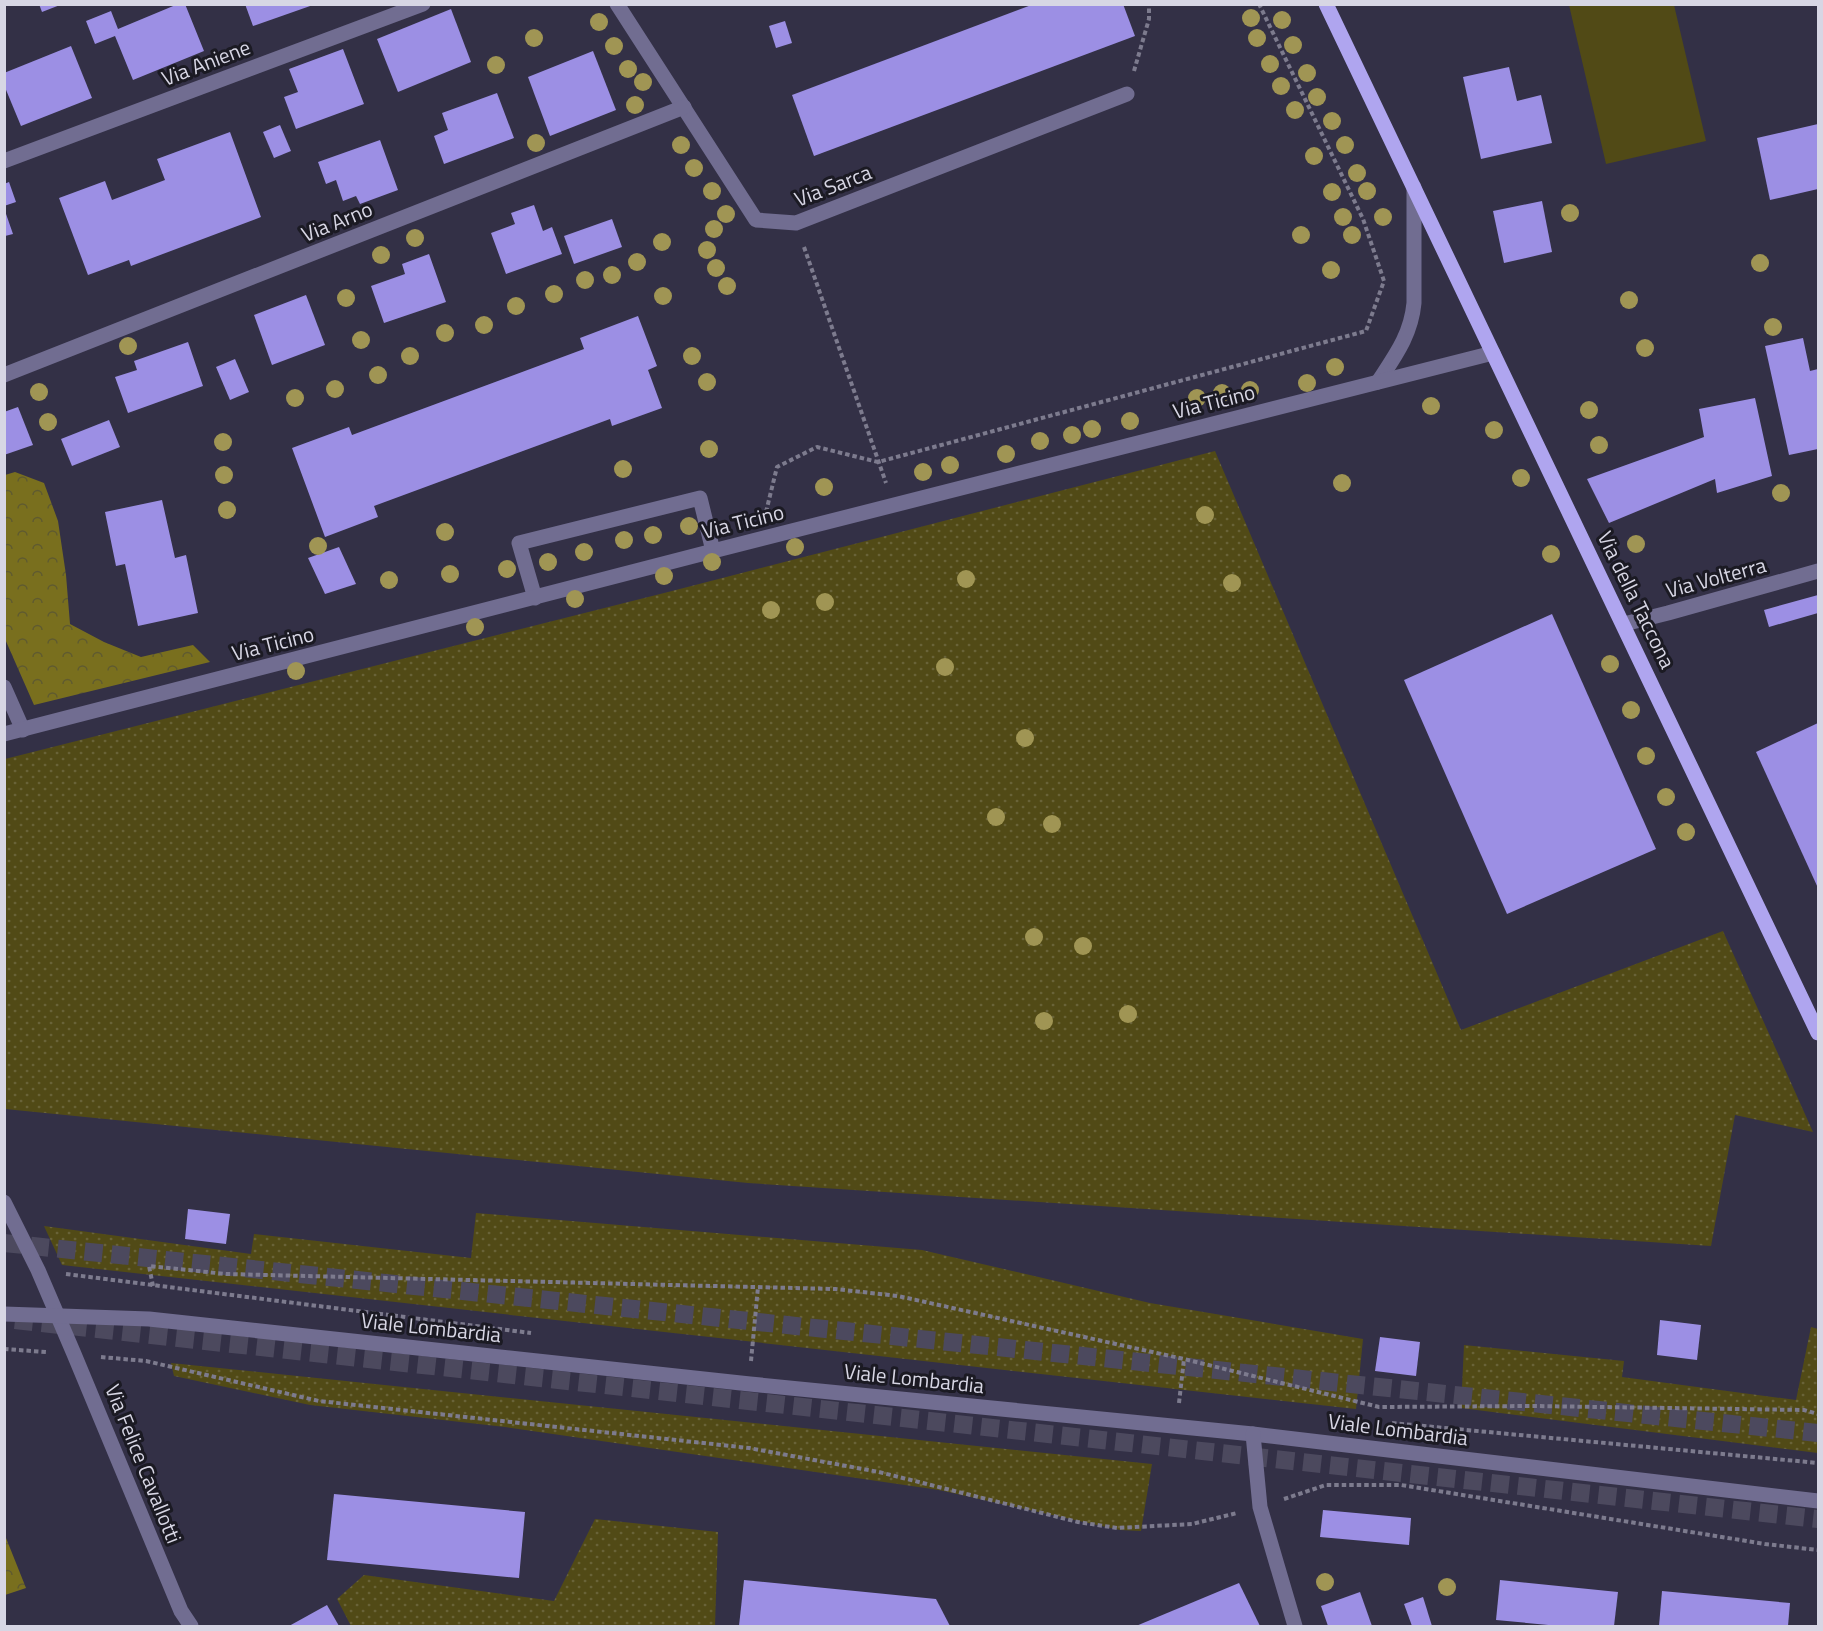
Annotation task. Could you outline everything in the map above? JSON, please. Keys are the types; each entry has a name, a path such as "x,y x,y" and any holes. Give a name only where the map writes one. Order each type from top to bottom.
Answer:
{"main road":[{"name":"Via della Taccona","path":"1332,6 1493,354 1818,1033"}],"street":[{"name":"Via Aniene","path":"4,161 423,4"},
{"name":"Via Sarca","path":"617,4 756,220 796,223 1127,94"},
{"name":"Via Arno","path":"4,375 684,107"},
{"name":"Via della Taccona","path":"1378,382 1402,346 1412,321 1414,186"},
{"name":"Via Ticino","path":"4,734 713,551 1493,354"},
{"path":"536,597 519,543 700,498 713,551"},
{"name":"Via Volterra","path":"1624,624 1818,571"},
{"path":"4,687 23,730"},
{"name":"Via Felice Cavallotti","path":"4,1202 38,1270 181,1611 191,1626"},
{"name":"Viale Lombardia","path":"4,1314 149,1319 750,1384 1253,1434 1818,1501"},
{"path":"1253,1434 1260,1507 1295,1626"}],"path":[{"path":"1127,94 1149,19 1149,4"},
{"path":"759,540 777,467 817,447 878,462 1366,331 1384,281 1363,219 1259,4"},
{"path":"796,223 894,506"},
{"path":"153,1286 149,1266 226,1274 835,1289 898,1296 1184,1359 1379,1407 1533,1406 1804,1410 1818,1414"},
{"path":"38,1270 540,1334"},
{"path":"758,1287 751,1361 762,1362"},
{"path":"4,1349 146,1361 319,1401 749,1448 879,1472 1078,1522 1117,1528 1192,1524 1260,1507 1326,1485 1401,1485 1766,1544 1818,1550"},
{"path":"1169,1404 1179,1404 1184,1359"},
{"path":"1389,1423 1818,1463"}],"shaded area":[{"path":"1569,5 1674,5 1706,141 1606,164"},
{"path":"1215,451 1461,1030 1723,931 1813,1132 1735,1115 1711,1246 748,1183 5,1109 5,759"},
{"path":"476,1213 922,1250 1150,1303 1363,1339 1356,1409 62,1265 44,1226 251,1254 254,1234 471,1258"},
{"path":"1811,1327 1818,1329 1818,1453 1461,1408 1464,1345 1624,1361 1622,1377 1796,1400"},
{"path":"171,1363 1152,1464 1141,1531 1120,1530 939,1490 505,1427 310,1405 174,1376"},
{"path":"595,1519 718,1532 715,1626 351,1626 337,1599 364,1575 554,1601"}],"green space":[{"path":"15,472 44,483 58,521 70,624 104,642 141,657 193,645 210,662 34,705 5,639 5,475"},
{"path":"4,1533 26,1588 5,1595 4,1595"}],"building":[{"path":"39,4 60,4 60,5 42,12"},
{"path":"178,4 185,4 204,51 133,80 115,36 95,44 86,21 111,11 118,29"},
{"path":"245,4 312,4 313,5 253,26"},
{"path":"1034,4 1123,4 1135,36 814,156 792,95"},
{"path":"451,9 471,62 398,92 377,39"},
{"path":"785,21 792,43 776,48 769,26"},
{"path":"71,46 92,98 21,126 4,85 4,73"},
{"path":"343,49 364,104 296,129 284,97 298,92 289,69"},
{"path":"593,51 616,110 550,136 528,77"},
{"path":"1509,67 1517,101 1541,95 1552,143 1481,159 1463,77"},
{"path":"497,93 514,138 444,164 434,136 448,130 442,113"},
{"path":"1818,124 1818,189 1770,200 1757,138"},
{"path":"280,125 291,151 274,158 263,132"},
{"path":"230,132 261,217 131,266 129,260 88,275 59,198 105,181 112,200 165,180 157,159"},
{"path":"380,140 398,190 360,204 356,196 343,201 336,180 326,184 318,162"},
{"path":"9,182 16,202 4,206 4,184"},
{"path":"1542,201 1552,252 1504,263 1493,211"},
{"path":"534,205 543,231 552,227 562,254 506,274 491,233 515,224 511,213"},
{"path":"5,211 13,234 5,236"},
{"path":"612,219 622,247 574,264 564,236"},
{"path":"429,254 446,302 384,323 371,286 405,274 402,264"},
{"path":"306,295 325,345 272,365 254,315"},
{"path":"638,316 657,366 648,370 662,408 612,426 610,419 374,506 378,517 325,537 292,448 349,427 352,435 584,349 580,338"},
{"path":"1803,338 1810,371 1818,369 1818,449 1789,455 1765,346"},
{"path":"188,342 203,386 128,413 115,377 137,370 134,361"},
{"path":"235,359 249,392 230,400 216,367"},
{"path":"1755,398 1772,476 1717,493 1715,479 1609,523 1587,479 1704,437 1699,409"},
{"path":"18,407 33,445 4,455 4,412"},
{"path":"109,420 120,447 72,466 61,439"},
{"path":"162,500 175,558 186,555 198,613 138,626 125,564 116,566 105,512"},
{"path":"339,547 356,584 325,594 308,558"},
{"path":"1818,595 1818,613 1769,627 1764,610"},
{"path":"1552,614 1656,849 1507,914 1404,680"},
{"path":"1818,723 1818,888 1756,752"},
{"path":"188,1209 230,1214 226,1244 185,1239"},
{"path":"1660,1320 1701,1325 1697,1360 1657,1355"},
{"path":"1380,1337 1420,1342 1416,1376 1375,1371"},
{"path":"334,1494 525,1512 519,1578 327,1560"},
{"path":"1323,1510 1411,1518 1409,1545 1320,1537"},
{"path":"744,1580 936,1599 950,1626 739,1626"},
{"path":"1500,1580 1618,1592 1614,1626 1559,1626 1496,1620"},
{"path":"1239,1583 1260,1626 1136,1626"},
{"path":"1662,1591 1790,1603 1788,1626 1659,1626"},
{"path":"1360,1592 1372,1626 1328,1626 1321,1606"},
{"path":"1423,1597 1432,1626 1412,1626 1404,1604"},
{"path":"327,1605 339,1626 289,1626"}],"tunnel":[{"path":"4,1243 1818,1433"},
{"path":"15,1320 1818,1519"}]}
